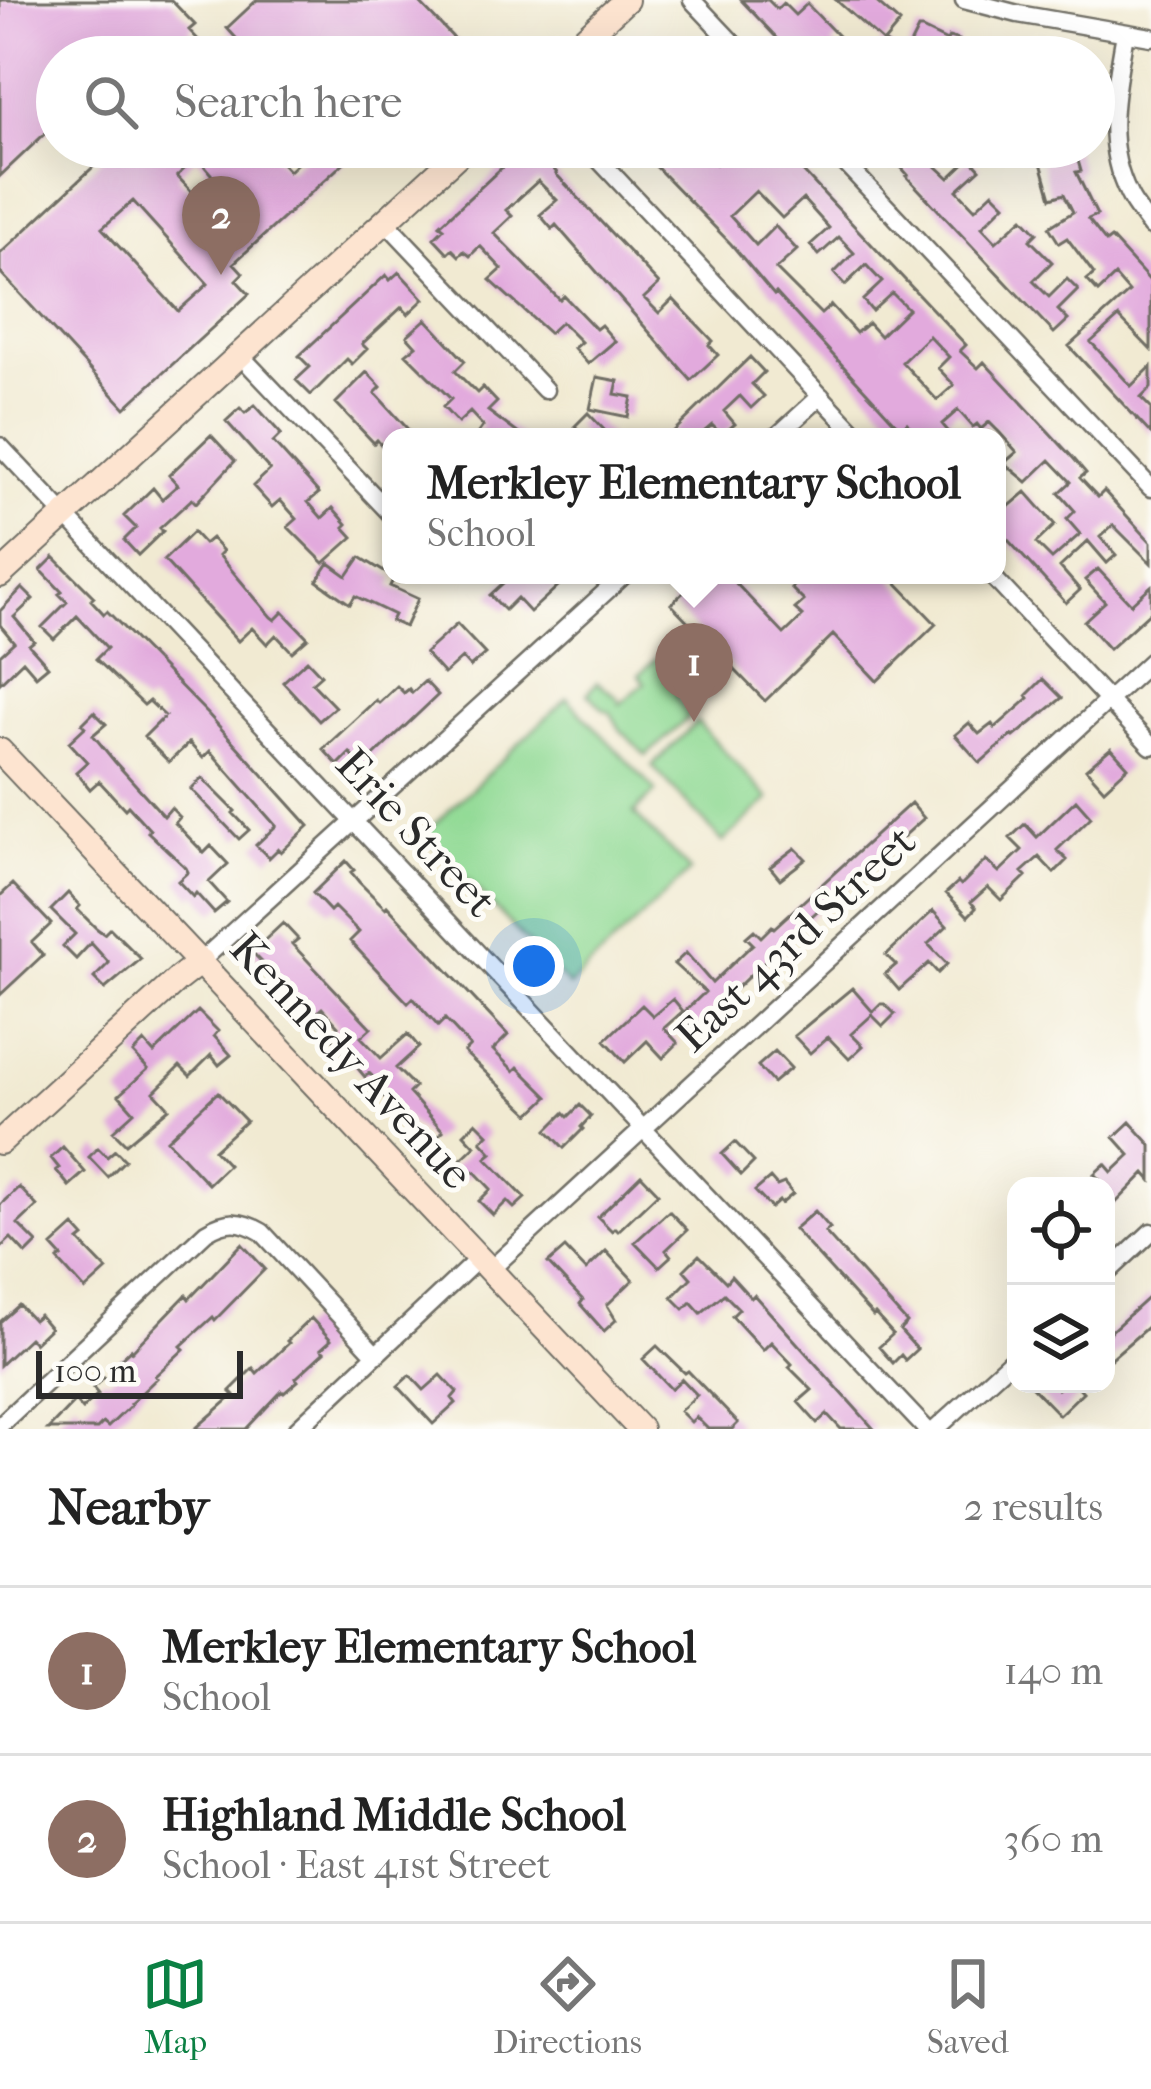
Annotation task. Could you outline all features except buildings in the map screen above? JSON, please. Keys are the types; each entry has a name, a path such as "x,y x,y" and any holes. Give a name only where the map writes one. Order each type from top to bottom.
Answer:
{"street":[{"path":"587,36 626,0"},
{"path":"692,0 726,36"},
{"path":"964,0 1151,37"},
{"path":"1115,97 1126,33"},
{"path":"1115,147 1129,196 1151,227"},
{"path":"0,575 443,168"},
{"path":"607,168 851,428"},
{"path":"850,168 1151,488"},
{"path":"385,221 544,390"},
{"path":"240,355 382,505"},
{"path":"786,428 820,396"},
{"name":"Erie Street","path":"0,446 926,1429"},
{"path":"0,1142 615,584"},
{"path":"1000,584 1151,746"},
{"name":"East 43rd Street","path":"297,1429 376,1354 643,1129 1151,661"},
{"name":"Kennedy Avenue","path":"0,751 640,1429"},
{"path":"0,1425 206,1232 231,1222 246,1223 262,1232 376,1354"},
{"path":"1115,1266 1151,1232"},
{"path":"936,1429 1007,1364"}],"green space":[{"path":"661,654 677,671 672,676 682,691 676,697 690,716 646,756 588,693 597,682 620,704 645,683 639,675"},
{"path":"567,698 656,791 634,813 690,871 569,986 424,834"},
{"path":"697,722 769,799 723,842 652,766"}],"place":[{"name":"Highland Middle School","path":"221,275"},
{"name":"Merkley Elementary School","path":"694,722"}]}
